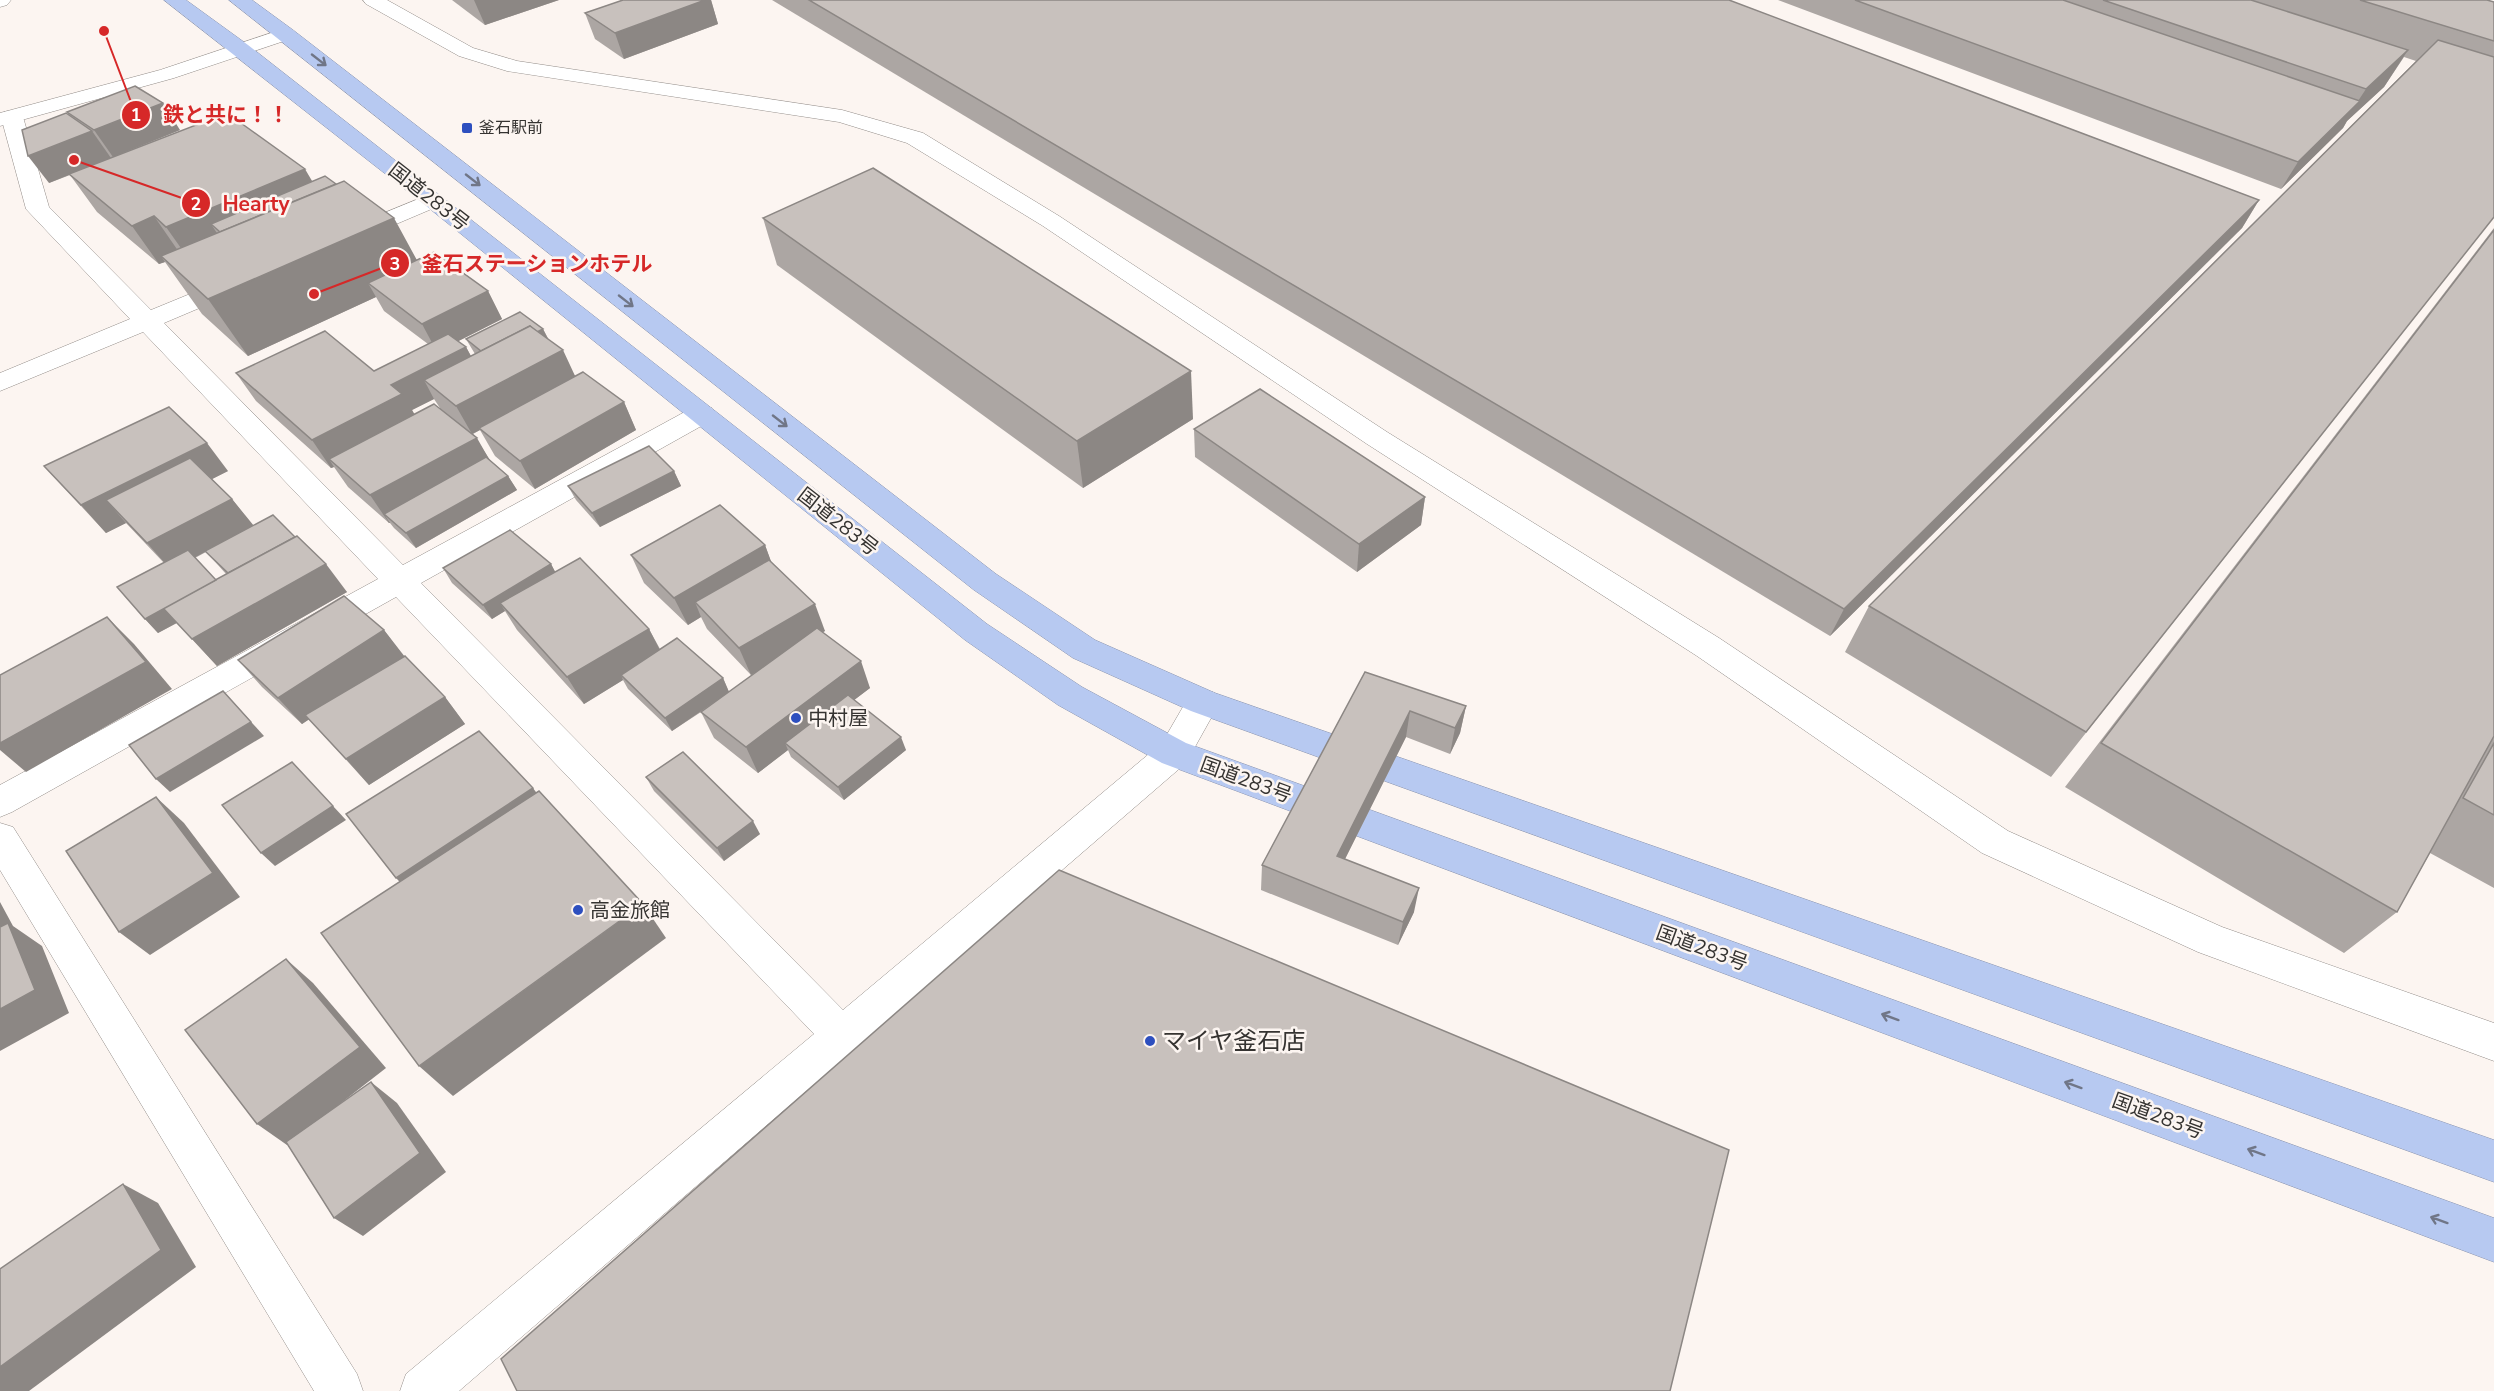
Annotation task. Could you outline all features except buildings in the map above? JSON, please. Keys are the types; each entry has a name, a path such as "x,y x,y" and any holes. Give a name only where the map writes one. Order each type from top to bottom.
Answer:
{"highway":[{"name":"国道283号","path":"174,0 241,49 433,200 976,632 1070,696 1174,753 2494,1240"},
{"name":"国道283号","path":"239,0 286,34 985,582 1084,649 1203,702 2494,1161"}],"street":[{"path":"373,0 466,52 514,67 842,116 915,138 1051,221 1377,438 1708,647 1995,842 2211,940 2494,1042"},
{"path":"286,34 167,74 6,118 38,209 842,1035"},
{"path":"334,242 433,200"},
{"path":"0,383 257,275"},
{"path":"0,802 702,414"},
{"path":"423,1391 1174,753 1203,702"},
{"path":"0,837 340,1391"}],"place":[{"name":"鉄と共に！！","path":"104,31"},
{"name":"釜石駅前","path":"467,128"},
{"name":"Hearty","path":"74,160"},
{"name":"釜石ステーションホテル","path":"314,294"},
{"name":"中村屋","path":"796,718"},
{"name":"高金旅館","path":"578,910"},
{"name":"マイヤ釜石店","path":"1150,1041"}]}
